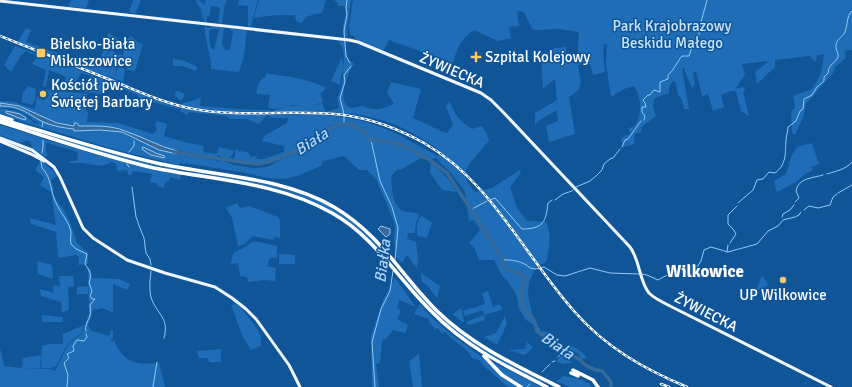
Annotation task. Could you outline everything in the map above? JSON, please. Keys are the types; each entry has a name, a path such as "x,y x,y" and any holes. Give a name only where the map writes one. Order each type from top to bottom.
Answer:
{"highway":[{"path":"0,117 148,161 273,184 298,191 320,200 343,212 365,229 386,250 437,310 466,336 500,357 557,386"},
{"path":"0,122 135,163 272,189 321,207 340,218 366,238 382,254 442,323 479,351 547,387"},
{"path":"479,351 502,374 521,387"},
{"path":"572,372 597,387"}],"main road":[{"name":"ŻYWIECKA","path":"0,1 348,40 364,45 486,96 630,247 635,254 646,287 651,295 831,387"},
{"path":"0,138 32,150 54,167 82,227 91,237 124,259 216,288 246,308 256,319 287,362 300,387"},
{"path":"0,141 42,159 52,168 62,183"}],"green space":[{"path":"71,0 89,1 86,8 68,7"},
{"path":"133,0 141,0 136,12 137,14 129,12"},
{"path":"196,0 199,0 204,5 206,0 227,0 224,7 222,24 218,23 220,10 218,7 211,6 209,16 207,16 207,22 204,21 203,12"},
{"path":"239,0 258,0 251,26 248,27 248,6 238,5"},
{"path":"259,0 326,0 322,13 313,14 305,18 302,23 296,21 295,15 276,15 254,18"},
{"path":"334,0 351,0 347,38 343,37 343,26 346,15 345,6 338,6 338,3"},
{"name":"Park Krajobrazowy Beskidu Małego","path":"353,0 852,0 852,50 845,51 846,58 835,67 833,73 806,104 803,117 795,135 792,133 791,112 795,107 793,96 812,89 821,74 824,54 817,55 815,62 810,56 775,60 775,67 757,84 755,72 769,61 742,64 745,75 735,89 744,87 745,91 743,92 749,116 741,111 736,91 731,91 721,95 724,107 713,111 708,94 702,96 696,71 693,73 695,84 692,88 685,72 685,68 682,69 689,109 684,109 682,100 678,95 676,83 673,81 669,87 669,93 654,99 653,106 656,116 641,127 642,131 635,134 634,144 623,147 621,139 626,135 630,135 629,128 635,126 639,116 639,95 634,86 624,89 611,97 606,63 607,44 601,45 604,45 605,72 593,75 590,64 578,65 581,84 578,90 569,97 575,134 549,142 546,126 558,121 557,110 538,121 535,125 535,113 557,100 555,79 543,89 541,56 554,48 566,47 566,62 577,63 579,32 559,29 532,29 524,12 517,11 519,26 509,27 511,38 498,41 474,30 460,44 453,63 389,40 383,51 355,39 354,36 350,35 349,26"},
{"path":"205,26 207,28 210,28 211,26 224,28 222,43 224,50 230,50 233,31 230,31 231,29 247,30 244,56 239,72 211,69","holes":["219,28 218,33 214,50 211,48 209,39 210,29"]},
{"path":"26,28 31,30 26,42 73,59 72,62 83,69 12,39 18,41"},
{"path":"108,33 118,38 113,47 101,59 100,58 105,48 104,45"},
{"path":"131,36 139,43 143,44 135,71 127,70 127,59 117,57 115,60 103,57 112,50 117,54 123,55 125,41"},
{"path":"341,40 343,42 345,41 345,49 347,51 348,59 354,64 344,87 343,94 346,105 351,108 363,106 371,109 378,109 394,104 387,92 391,82 421,89 413,118 447,133 453,124 446,106 449,102 460,120 472,129 482,126 489,141 471,161 466,170 466,177 475,192 492,188 521,169 520,174 510,187 517,208 527,221 546,222 549,231 549,247 546,262 536,267 529,282 528,295 532,314 541,331 548,332 566,349 571,346 578,349 586,358 581,359 578,353 567,349 564,351 551,340 539,335 534,325 526,320 519,309 517,297 510,284 501,274 494,260 479,260 475,249 469,243 480,230 474,220 469,221 465,192 453,175 436,158 437,157 430,161 421,158 400,170 398,169 391,176 393,196 399,209 419,215 415,233 408,233 407,239 416,242 418,258 417,268 407,255 402,263 397,258 394,240 395,225 376,179 367,170 359,170 344,156 323,161 321,166 297,176 286,179 268,178 186,163 183,165 181,162 179,165 124,152 23,122 0,113 0,109 17,111 28,117 34,123 38,124 38,122 32,120 32,118 18,110 11,108 0,108 0,106 17,109 33,115 43,122 42,125 44,122 74,129 74,131 100,130 122,132 162,151 215,160 219,162 220,160 234,165 253,168 267,167 284,158 301,152 318,139 320,141 322,139 320,136 334,127 351,126 352,124 333,124 318,134 316,133 314,135 315,137 303,147 279,158 255,163 233,160 235,156 235,149 238,151 248,152 251,157 256,156 257,159 264,159 284,152 284,146 262,141 264,136 287,123 288,118 266,118 271,117 269,115 322,115 359,120 402,136 438,156 441,151 414,134 392,124 371,117 326,112 339,108 337,98 341,88 344,68 343,49 339,42"},
{"path":"15,46 179,109 145,100 145,98 138,98 138,95 107,82 102,94 84,92 91,76 81,73 72,90 62,88 66,77 49,70 46,87 43,86 46,70 32,64 37,56 25,51 11,72 4,65"},
{"path":"342,57 344,69 341,75 340,85 331,81"},
{"path":"173,59 185,61 197,67 196,71 183,66 173,66"},
{"path":"87,62 97,66 111,68 113,65 117,67 114,78 98,73 129,85 128,86 84,69"},
{"path":"118,67 125,69 123,82 114,78"},
{"path":"266,73 305,80 326,88 320,94 323,102 308,107 292,105 273,109 268,108 270,95 257,94 257,87 263,78 265,78"},
{"path":"28,86 36,89 35,100 32,105 21,102 23,93"},
{"path":"40,89 87,94 85,111 88,112 87,122 118,123 153,134 157,130 155,125 157,121 167,124 164,136 201,145 204,147 203,152 217,154 219,147 234,151 232,156 229,157 232,159 220,157 218,155 217,157 164,148 119,129 78,126 74,123 71,125 57,123 19,106 0,103 0,101 14,102 35,109 37,96 39,99 44,100 49,95 46,90 41,90 37,93"},
{"path":"176,91 179,91 185,95 181,101 175,96"},
{"path":"201,97 200,106 271,111 218,111 181,105"},
{"path":"322,103 326,112 272,112 276,109 288,106 308,107"},
{"path":"181,108 217,114 267,115 259,124 248,119 231,119 226,116 189,112 187,115 180,111"},
{"path":"0,121 174,168 173,170 110,155"},
{"path":"0,125 42,138 43,144 43,139 118,161 181,175 180,180 170,177 169,181 165,182 164,188 158,186 157,183 150,182 152,174 133,171 131,175 128,175 127,170 117,171 116,164 104,159 111,162 101,166 83,163 70,163 70,161 77,161 78,152 47,143 46,152 48,155 46,157 32,148 30,141 20,143 0,135"},
{"path":"812,143 819,164 811,167 813,170 805,174 796,182 777,192 774,181 786,174 792,155 797,147"},
{"path":"41,160 57,176 51,180 54,189 53,195 64,210 70,222 77,243 88,252 88,264 78,265 79,257 76,255 58,258 56,232 31,224 30,218 56,225 51,192 40,185 44,177 35,170"},
{"path":"431,162 448,179 457,192 442,190 430,173"},
{"path":"196,172 241,179 284,189 325,204 345,215 363,229 384,252 383,253 359,231 330,211 307,199 291,193 196,174"},
{"path":"237,203 240,208 249,206 278,217 280,221 280,238 275,237 273,240 253,236 245,244 238,246 232,218 226,208"},
{"path":"422,216 432,223 427,238 418,236 417,234 417,226 420,217"},
{"path":"254,241 277,246 277,258 270,258 267,266 276,268 275,281 265,280 248,282 247,277 240,276 238,263 231,264 235,252"},
{"path":"279,254 295,255 295,264 279,264"},
{"path":"38,261 52,265 53,279 38,274"},
{"path":"88,267 91,270 92,278 119,279 130,284 127,290 113,284 113,313 103,309 96,310 95,308 92,312 89,311"},
{"path":"421,273 440,286 437,298 427,285 422,282"},
{"path":"59,276 73,276 74,286 68,287 69,309 62,313 61,302 41,296 40,289 54,293 53,285 60,286"},
{"path":"763,276 768,285 756,291 761,277"},
{"path":"395,278 416,307 399,300 397,308 401,310 397,319 408,325 405,333 393,330 385,340 383,338 380,363 376,364 379,387 372,387 371,336 383,300"},
{"path":"409,281 457,330 496,357 544,382 541,383 483,352 441,320 410,286"},
{"path":"88,286 88,294 77,294 77,287"},
{"path":"488,291 493,307 500,304 502,310 484,315 483,310 465,316 463,311 485,304 482,293"},
{"path":"236,304 256,327 261,336 261,346 251,350 243,337 231,305"},
{"path":"420,304 442,326 518,387 508,387 479,360 472,358 463,347 445,332 442,334 438,328 435,329 429,322 429,319 414,314 417,308 420,308 418,306"},
{"path":"461,308 464,322 453,314"},
{"path":"89,313 92,313 88,325 91,331 109,336 111,330 113,330 113,338 111,338 111,340 114,341 122,354 127,358 143,364 159,363 165,387 0,387 0,348 4,366 51,369 55,371 69,343 82,334"},
{"path":"42,315 62,317 63,322 42,322"},
{"path":"484,315 485,320 469,325 466,322"},
{"path":"505,316 507,324 497,345 484,337 496,333"},
{"path":"84,325 82,333 68,343 56,366 51,368 41,368 42,346 63,344 63,334"},
{"path":"527,342 533,347 525,355 508,350 525,349"},
{"path":"221,349 221,362 209,362 208,358 199,358 197,351"},
{"path":"565,352 571,358 569,360 572,361 571,363 563,364 557,362 558,359"},
{"path":"419,354 422,387 413,387 409,361"},
{"path":"41,355 40,368 22,368 23,358"},
{"path":"490,361 542,387 524,387 504,375"},
{"path":"563,376 582,380 592,387 569,387 556,382"}],"shaded area":[{"path":"0,103 19,106 57,123 74,126 74,123 77,123 79,126 102,126 120,129 163,147 177,151 177,154 159,150 122,132 100,130 74,131 74,129 50,125 13,107 0,106"},
{"path":"6,111 20,114 26,118 25,120 6,113"},
{"path":"143,147 165,156 164,158 151,155 142,149"},
{"path":"381,226 390,229 390,234 386,237 378,229"}],"waterway":[{"path":"347,0 347,14 344,31 346,56 350,63"},
{"path":"644,120 645,116 642,112 642,107 646,107 643,100 654,90 660,92 660,82 668,79 668,75 682,56 689,56 692,47 697,45 707,0"},
{"path":"738,203 753,190 757,180 763,179 769,172 775,173 782,166 785,158 788,127 796,121 800,111 803,109 804,99 812,95 817,87 824,81 824,77 828,73 831,65 837,59 838,53 836,45 845,32 848,18 852,11"},
{"path":"344,124 344,114 340,98 345,82 344,75 351,66"},
{"path":"622,147 625,140 628,139 641,121"},
{"path":"42,127 43,122"},
{"name":"Biała","path":"174,152 259,164 300,150 309,145 325,130 337,125 347,124 353,125 365,133 371,140 387,141 399,144 428,159 447,173 500,254 505,268 513,272 520,273 525,278 521,291 523,307 534,320 537,331 557,343 563,349 580,360"},
{"path":"42,153 43,140"},
{"name":"Białka","path":"371,140 380,181 392,207 398,228 395,260"},
{"path":"129,152 134,146 134,141"},
{"path":"576,187 590,181 595,177 602,170 604,164 613,158 620,149"},
{"path":"41,161 42,168 48,176 55,200 70,228 71,244 76,249 87,254 85,264 90,275 89,283 92,291 90,296 92,299 95,299 90,305 90,315 86,326 86,331"},
{"path":"827,174 843,169 852,162"},
{"path":"795,202 799,198 796,191 800,183 806,179 823,175"},
{"path":"838,193 852,185"},
{"path":"132,187 138,222"},
{"path":"555,200 563,194 573,190"},
{"path":"804,210 809,206 818,208 830,205 833,197 837,194"},
{"path":"490,200 495,198 522,229 535,228 539,226 546,215 548,203 552,200"},
{"path":"474,208 487,201"},
{"path":"782,217 783,214 790,210 794,205"},
{"path":"730,243 736,234 728,224 728,215 737,206"},
{"path":"642,274 658,280 669,274 697,267 701,261 704,250 711,247 728,252 757,244 768,231 778,226 783,220 795,217 801,212"},
{"path":"138,223 144,238 146,253 150,259 151,265"},
{"path":"727,252 728,245"},
{"path":"502,260 518,261 530,268 536,269 544,267 557,275 565,276 590,268 610,273 639,274"},
{"path":"151,271 150,294 153,303 164,320 164,338"},
{"name":"Białka","path":"375,387 372,342 381,309 390,291 393,271"},
{"path":"67,387 68,375 64,363 69,358 67,354 74,351 73,346 77,340 84,341 87,337 86,334"},
{"path":"558,357 565,350"},
{"name":"Biała","path":"581,361 591,368 602,371 611,382 611,387"},
{"path":"153,387 157,362"},
{"path":"542,372 550,364"},
{"path":"527,387 530,384"}],"railway":[{"path":"0,36 153,97 184,107 212,112 231,113 325,113 344,115 375,122 415,138 448,159 469,177 488,198 556,289 574,311 599,336 641,365 687,387"},
{"path":"661,384 669,387"}],"place":[{"name":"Bielsko-Biała Mikuszowice","path":"41,53"},
{"name":"Szpital Kolejowy","path":"476,57"},
{"name":"Kościół pw. Świętej Barbary","path":"43,94"},
{"name":"UP Wilkowice","path":"783,280"}],"district":[{"name":"Wilkowice","path":"705,271"}]}
